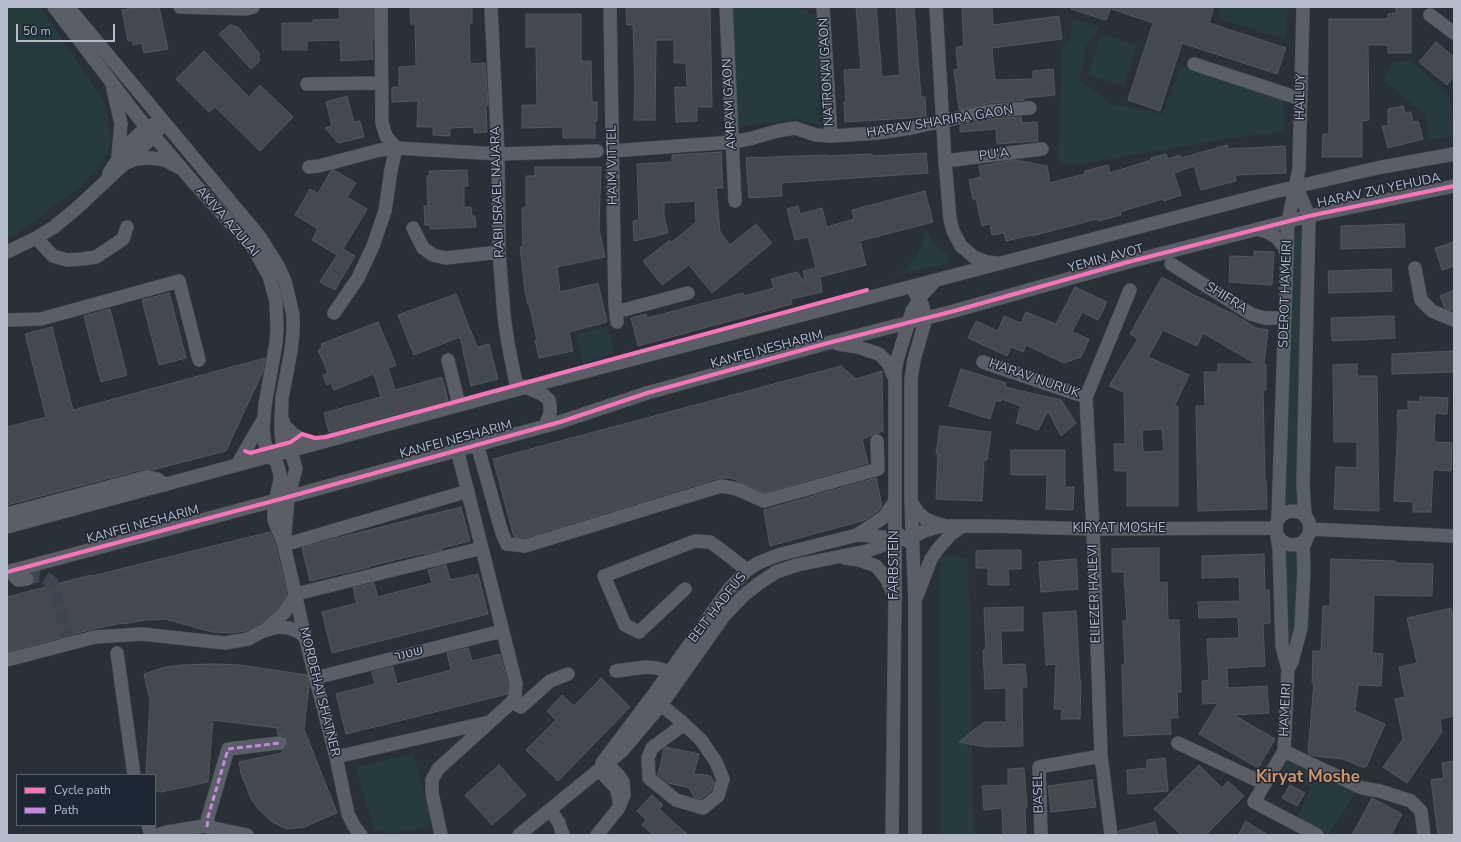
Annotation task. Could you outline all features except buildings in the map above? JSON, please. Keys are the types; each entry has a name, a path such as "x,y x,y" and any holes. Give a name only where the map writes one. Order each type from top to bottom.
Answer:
{"street":[{"name":"AKIVA AZULAI","path":"54,7 150,132 182,170 254,249 264,265 273,288 278,316 278,329 263,429 264,439 277,464 280,474 275,500"},
{"name":"AKIVA AZULAI","path":"68,7 260,237 278,266 285,281 293,315 293,332 280,415 281,438 284,446 293,458 296,469 288,497"},
{"path":"180,7 246,9 253,7"},
{"path":"381,7 382,122 389,140 396,148"},
{"name":"RABI ISRAEL NAJARA","path":"491,7 498,154 499,252 504,316 514,376 521,388 542,394 549,400 550,414 545,426"},
{"name":"HAIM VITTEL","path":"610,7 612,151 617,317 688,293"},
{"name":"AMRAM GAON","path":"726,7 735,201"},
{"name":"NATRONAI GAON","path":"822,7 831,136"},
{"path":"936,7 945,161 950,219 953,231 962,246 974,257 987,262 1003,263"},
{"name":"HAILUY","path":"1296,186 1300,151 1303,7"},
{"path":"1430,15 1454,33"},
{"path":"1194,64 1301,99"},
{"path":"111,81 121,124 121,161"},
{"path":"307,84 381,83"},
{"name":"HARAV SHARIRA GAON","path":"612,151 732,142 756,138 778,130 795,128 816,135 831,136 878,133 911,128 990,111 1030,108"},
{"path":"7,252 36,238 54,227 77,208 103,183 121,161 127,145 150,132 162,121"},
{"path":"334,313 358,278 373,246 385,210 396,148"},
{"path":"309,167 329,164 380,150 396,148 498,154 597,151"},
{"name":"PU'A","path":"945,161 1042,149"},
{"name":"HARAV ZVI YEHUDA","path":"1296,186 1377,168 1454,154"},
{"path":"121,161 151,158 165,160 182,170"},
{"name":"SDEROT HAMEIRI","path":"1296,186 1309,216 1303,485 1305,516"},
{"name":"SDEROT HAMEIRI","path":"1288,669 1282,646 1277,528 1288,221 1296,186"},
{"name":"YEMIN AVOT","path":"910,287 1296,186"},
{"name":"HARAV ZVI YEHUDA","path":"1309,216 1454,186"},
{"name":"YEMIN AVOT","path":"909,323 1128,262 1309,216"},
{"path":"36,238 54,256 67,260 82,259 96,257 123,239 127,227"},
{"path":"413,228 423,248 433,255 446,258 499,252"},
{"path":"1257,229 1267,232 1277,238 1285,250 1287,259"},
{"name":"SHIFRA","path":"1171,264 1251,314 1264,318 1285,318"},
{"path":"1415,268 1421,300 1432,311 1454,320"},
{"path":"7,320 41,318 179,281 199,360"},
{"name":"FARBSTEIN","path":"892,835 895,598 901,544 894,501 894,379 897,360 912,311 919,298 928,287 936,281"},
{"path":"910,287 919,298 924,308 926,318"},
{"name":"KANFEI NESHARIM","path":"7,527 521,388 910,287"},
{"name":"ELIEZER HALEVI","path":"1111,835 1101,756 1093,529 1086,397 1130,290"},
{"name":"FARBSTEIN","path":"901,544 911,524 912,371 926,318"},
{"name":"KANFEI NESHARIM","path":"10,572 545,426 647,393 824,344 909,323"},
{"path":"824,344 850,345 878,354 890,365 894,379"},
{"path":"448,360 459,405"},
{"name":"HARAV NURUK","path":"983,362 1086,397"},
{"path":"280,415 285,426 293,434 303,440 317,443"},
{"path":"237,465 264,418"},
{"path":"477,444 502,533 507,544 525,546 721,486 737,489 764,501 878,469 877,441"},
{"path":"441,835 432,793 432,780 438,769 512,702 516,684 457,449"},
{"path":"7,514 146,477 157,478 165,485"},
{"path":"284,545 468,491"},
{"name":"MORDEHAI SHATNER","path":"284,545 288,497"},
{"path":"911,499 917,511 924,518 935,523 949,526"},
{"name":"MORDEHAI SHATNER","path":"275,500 274,522 284,545 315,678 336,757 348,814 354,826 361,835"},
{"path":"857,536 884,517 894,501"},
{"path":"1288,669 1292,662 1301,628 1304,548 1309,533 1308,520 1305,516 1294,511 1283,514 1277,528 1281,541 1292,546 1303,543 1309,533"},
{"name":"BEIT HADFUS","path":"901,544 911,524"},
{"name":"KIRYAT MOSHE","path":"901,544 928,530 949,526 1093,529 1277,528"},
{"path":"915,604 926,572 937,550 951,534 963,526"},
{"path":"1309,533 1454,536"},
{"name":"BEIT HADFUS","path":"604,765 729,589 746,570 758,563 778,555 857,536 873,536 901,544"},
{"path":"685,589 639,632 625,625 604,576 695,541 710,542 746,570"},
{"name":"FARBSTEIN","path":"901,544 913,556 915,604 915,835"},
{"name":"BEIT HADFUS","path":"519,835 550,811 632,741 661,705 724,616 743,596 758,584 776,572 797,565 867,551 883,546 901,544"},
{"path":"7,660 69,641 95,637 142,634 225,643 248,639 274,624 284,613 296,594 482,548"},
{"path":"834,557 859,560 876,566 886,578 895,598"},
{"path":"10,572 16,579 27,579"},
{"path":"263,631 278,627 289,628 299,632 305,637"},
{"name":"שטנר","path":"315,678 502,631"},
{"path":"117,653 134,774"},
{"path":"616,671 646,667 657,668 670,672"},
{"name":"HAMEIRI","path":"1284,751 1288,669"},
{"path":"512,702 520,706 550,681 568,674"},
{"path":"661,705 684,724 701,740 716,762 723,778 718,796 703,808 676,800 649,778 648,758 652,748 684,724"},
{"path":"336,757 490,722"},
{"path":"207,827 208,817 228,749 280,743"},
{"path":"1178,743 1265,784"},
{"path":"1317,835 1254,802 1284,751 1362,788 1380,791 1411,801 1421,811 1424,835"},
{"name":"BASEL","path":"1041,835 1039,767 1101,756"},
{"path":"597,835 616,812 619,799 618,793 604,765"},
{"path":"550,811 560,823 563,835"},
{"path":"157,835 167,832 207,827 248,835"}],"green space":[{"path":"7,7 40,7 103,100 107,111 110,146 107,155 99,168 80,187 14,236 7,239"},
{"path":"730,7 795,7 817,15 820,126 797,119 735,127"},
{"path":"1220,7 1288,7 1286,40 1217,18"},
{"path":"1072,19 1100,27 1086,47 1080,80 1111,104 1163,114 1181,66 1283,96 1284,132 1237,137 1069,166 1058,160 1063,45 1071,41"},
{"path":"1101,34 1137,45 1124,86 1088,75"},
{"path":"1411,60 1449,96 1454,123 1454,136 1430,140 1425,114 1384,81 1392,63"},
{"path":"926,229 934,244 950,257 947,264 894,275 906,269 915,257 922,246"},
{"path":"1302,230 1297,505 1284,507 1291,232"},
{"path":"607,326 615,354 583,363 576,335"},
{"path":"1286,549 1299,551 1296,626 1291,645 1287,644"},
{"path":"952,554 968,560 974,835 941,835 940,558"},
{"path":"413,754 432,821 426,828 388,833 375,828 356,767"},
{"path":"1288,759 1357,790 1329,834 1297,818 1311,788 1280,774"}],"tunnel":[{"path":"27,579 38,576 44,577 52,583 68,638"}],"marked path":[{"path":"207,827 208,817 228,749 280,743"}],"cycle path":[{"path":"7,572 560,422 647,393 824,344 954,311 1128,262 1309,216 1454,186"},
{"path":"245,451 250,453 291,442 302,434 315,438 326,437 867,290"}],"district":[{"name":"Kiryat Moshe","path":"1308,778"}]}
